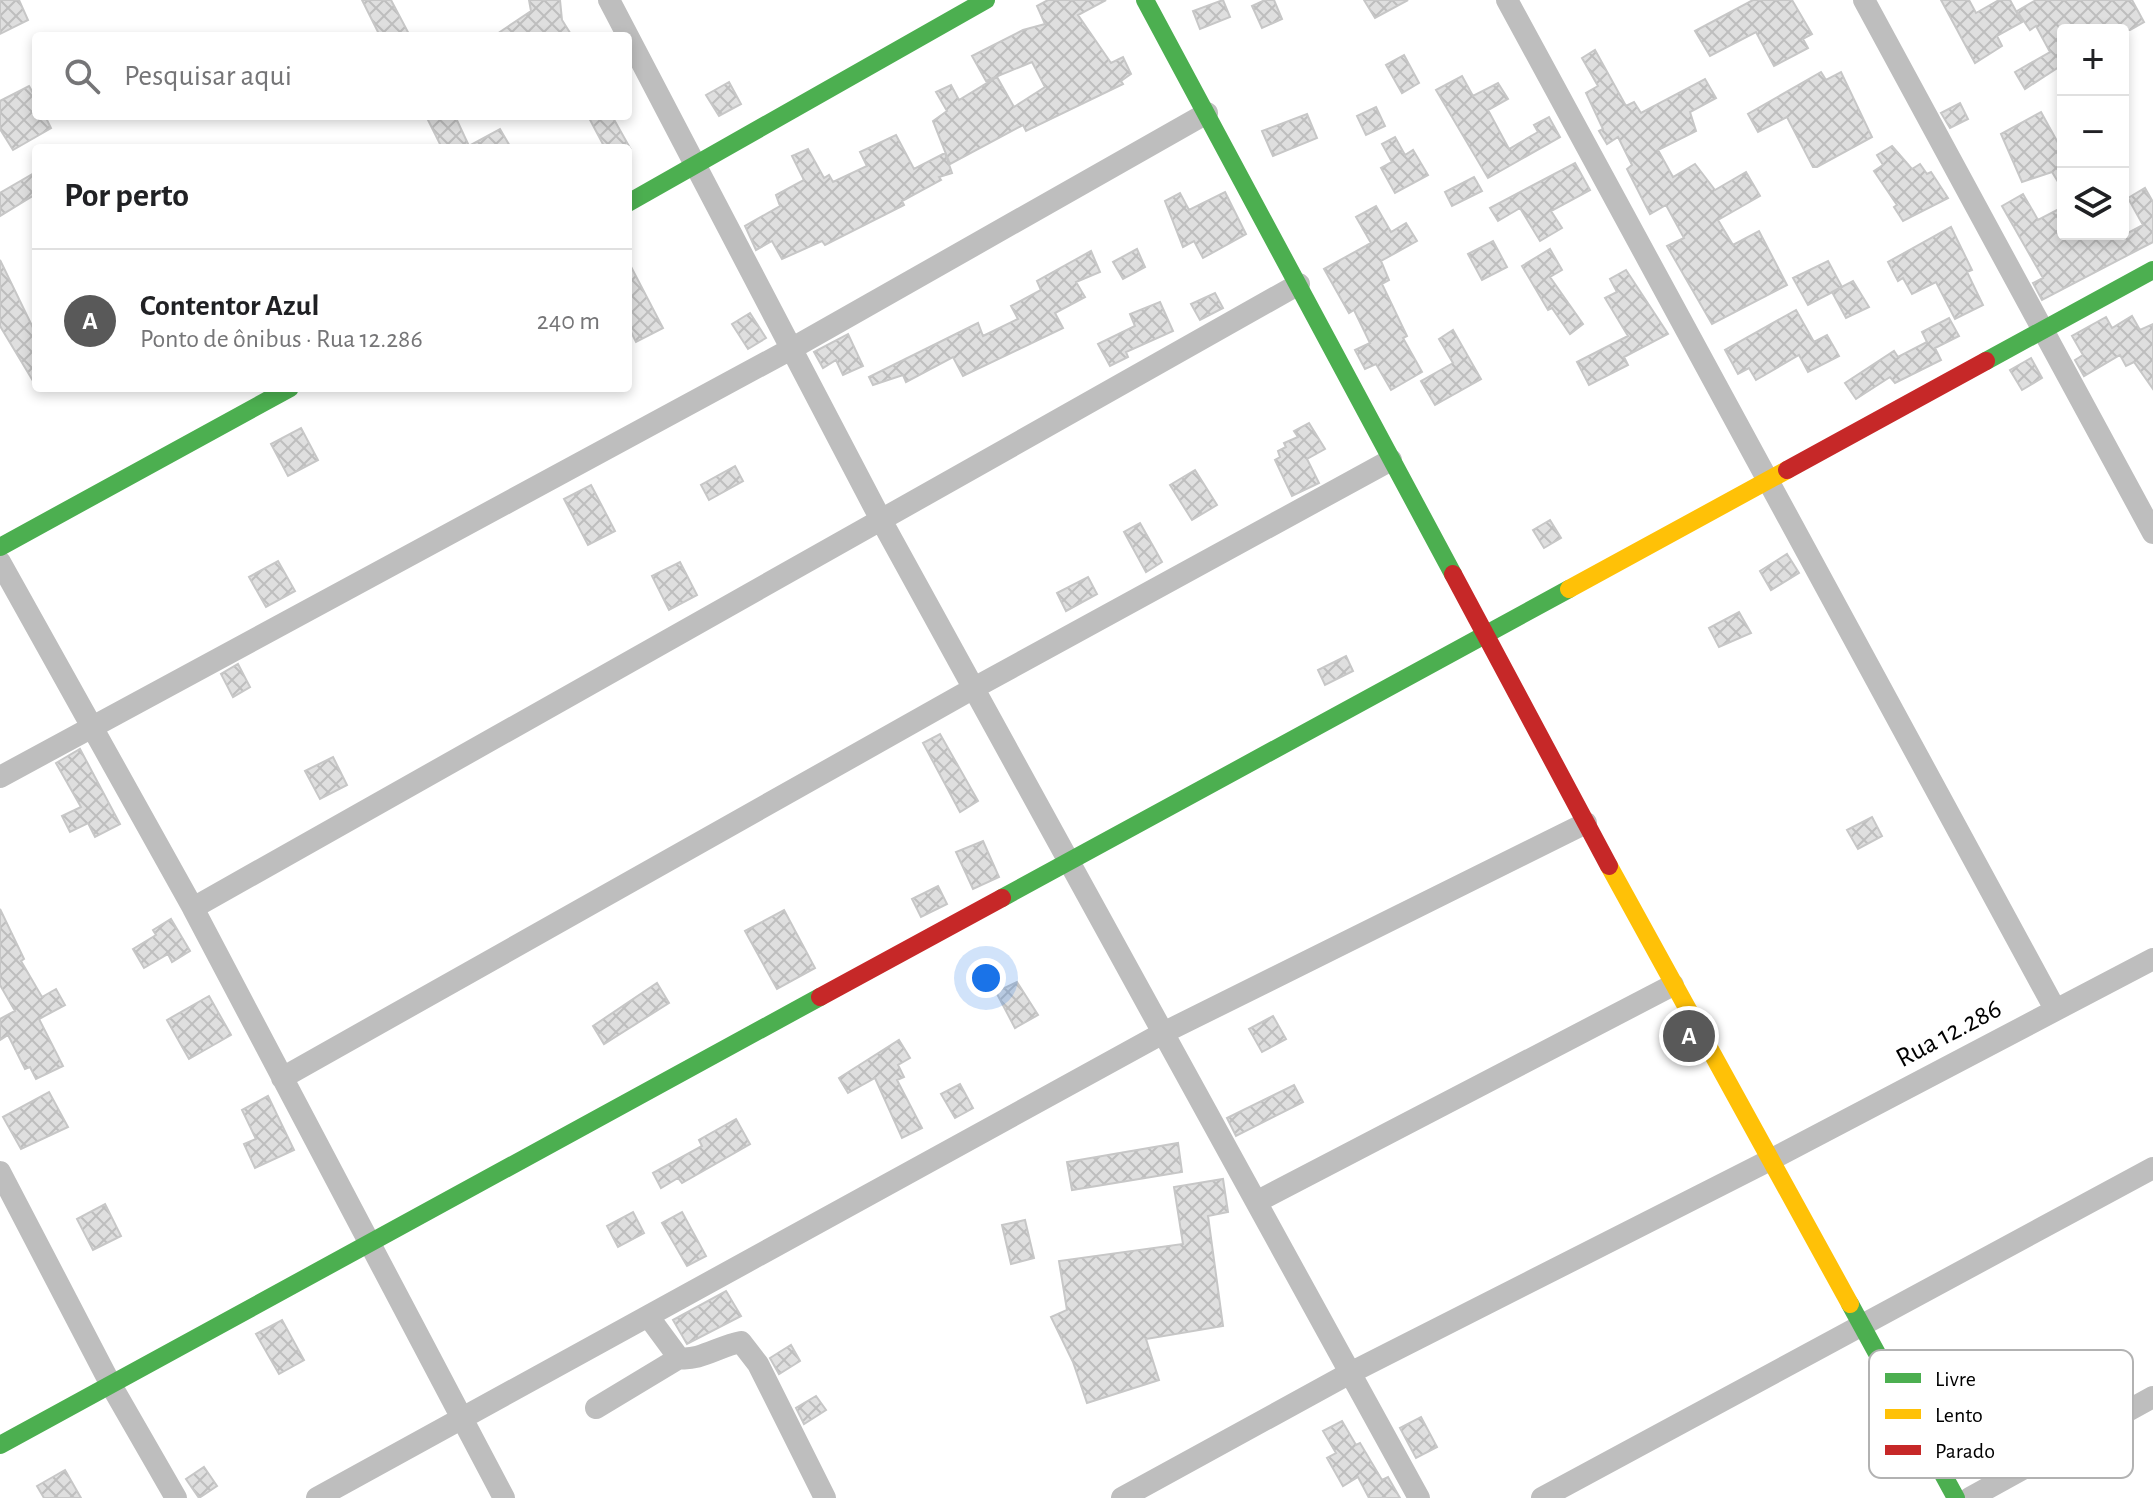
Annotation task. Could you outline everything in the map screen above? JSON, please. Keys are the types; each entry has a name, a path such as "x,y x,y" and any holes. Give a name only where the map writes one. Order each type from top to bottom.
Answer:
{"street":[{"path":"609,0 626,32"},
{"path":"632,201 986,0"},
{"path":"1145,0 1673,985 1772,1159 1874,1350"},
{"path":"1507,0 1770,478 2055,1009"},
{"path":"1864,0 2153,533"},
{"path":"632,42 880,518 1419,1498"},
{"path":"0,777 791,349 1207,113"},
{"path":"0,1445 1484,632 2153,270"},
{"path":"193,908 1299,284"},
{"path":"0,547 283,392"},
{"path":"282,1078 974,688 1391,460"},
{"path":"0,562 193,908 504,1498"},
{"path":"317,1498 1163,1033 1586,823"},
{"name":"Rua 12.286","path":"1122,1498 1350,1373 1772,1159 2153,959"},
{"path":"1258,1201 1673,985"},
{"path":"1542,1498 2153,1168"},
{"path":"0,1172 111,1385 176,1498"},
{"path":"648,1316 679,1358"},
{"path":"596,1408 679,1358 693,1360 711,1350 741,1342 758,1364 825,1498"},
{"path":"2133,1408 2153,1397"},
{"path":"1945,1478 1956,1498"},
{"path":"1970,1498 2006,1478"}],"building":[{"path":"0,0 19,0 28,20 0,34"},
{"path":"362,0 391,0 408,32 378,32"},
{"path":"529,0 560,0 562,20 570,32 500,32 531,11"},
{"path":"1048,0 1106,0 1078,15 1111,63 1123,57 1131,74 1121,81 1123,84 1026,131 1023,125 950,164 933,121 947,111 936,92 951,85 959,100 997,77 1014,107 1045,87 1032,62 986,81 972,56 1023,30 1045,24 1037,6"},
{"path":"1223,0 1230,17 1200,29 1193,11"},
{"path":"1274,0 1282,19 1262,28 1252,6"},
{"path":"1364,0 1408,0 1375,18"},
{"path":"1753,0 1792,0 1812,34 1803,39 1808,48 1774,66 1756,32 1710,56 1695,31"},
{"path":"1941,0 1969,0 1976,13 1999,0 2010,0 2022,22 1997,36 2002,46 1975,63"},
{"path":"2036,0 2132,0 2144,22 2130,30 2129,24 2057,24 2057,68 2025,89 2015,72 2050,52 2036,26 2030,30 2017,11"},
{"path":"1595,50 1626,106 1634,102 1641,113 1705,79 1716,98 1690,112 1696,131 1658,150 1673,177 1695,164 1715,190 1746,172 1760,196 1718,220 1733,245 1759,231 1787,285 1712,324 1667,246 1684,238 1666,205 1650,214 1627,169 1632,165 1618,137 1607,144 1599,131 1603,129 1586,93 1598,86 1582,58"},
{"path":"1404,55 1419,83 1402,93 1386,65"},
{"path":"1821,72 1826,80 1841,72 1872,137 1813,167 1787,117 1758,132 1748,114"},
{"path":"1462,76 1473,96 1498,83 1508,99 1488,110 1509,149 1538,132 1534,125 1549,117 1560,137 1488,178 1436,90"},
{"path":"729,82 741,104 719,116 706,95"},
{"path":"29,86 32,91 32,120 47,120 51,128 13,150 0,129 0,101"},
{"path":"1960,103 1968,119 1950,128 1941,113"},
{"path":"1376,107 1385,126 1366,135 1357,116"},
{"path":"2041,112 2057,141 2057,180 2052,172 2022,182 2001,134"},
{"path":"1307,114 1317,138 1273,156 1262,131"},
{"path":"428,120 457,120 468,144 440,144"},
{"path":"590,120 614,120 628,144 603,144"},
{"path":"500,129 509,144 473,144"},
{"path":"896,135 914,169 945,153 952,173 939,177 941,180 902,201 904,205 825,245 822,241 782,259 772,241 756,250 745,226 780,206 776,195 804,180 792,156 808,149 824,178 829,175 833,182 867,166 860,152"},
{"path":"1395,137 1405,155 1413,150 1428,175 1395,193 1381,168 1392,162 1382,144"},
{"path":"1892,146 1912,169 1920,164 1927,174 1931,172 1948,198 1903,221 1894,207 1897,205 1874,171 1883,165 1877,155"},
{"path":"1575,163 1590,190 1551,211 1562,228 1540,241 1520,208 1498,221 1490,208"},
{"path":"32,174 32,196 0,216 0,193"},
{"path":"1474,177 1482,191 1452,206 1445,192"},
{"path":"2145,188 2153,202 2153,242 2042,300 2033,283 2043,278 2002,206 2023,194 2038,220 2057,210 2057,240 2129,240 2129,232 2143,225 2129,197"},
{"path":"1225,192 1246,234 1203,258 1194,241 1183,247 1165,201 1180,193 1189,210"},
{"path":"1376,206 1391,232 1406,223 1417,241 1381,261 1389,280 1382,284 1407,336 1403,338 1422,372 1391,390 1376,364 1365,369 1355,350 1370,343 1354,310 1349,313 1324,269 1371,243 1356,217"},
{"path":"1951,227 1972,270 1967,272 1983,305 1955,319 1936,282 1912,294 1903,278 1898,281 1888,262"},
{"path":"1493,241 1507,267 1482,280 1468,254"},
{"path":"1137,249 1145,267 1123,279 1113,262"},
{"path":"1550,249 1562,270 1550,277 1583,324 1570,334 1552,308 1548,310 1522,266"},
{"path":"1091,251 1100,272 1076,282 1085,297 1055,313 1063,328 963,376 953,357 906,382 903,375 873,385 869,377 978,323 983,336 1018,319 1011,306 1041,290 1037,281"},
{"path":"0,260 32,326 32,379 0,326"},
{"path":"1828,261 1842,287 1808,305 1793,278"},
{"path":"632,269 663,328 636,342 632,334"},
{"path":"1626,270 1668,334 1624,357 1628,365 1589,385 1577,362 1628,336 1605,298 1617,292 1610,279"},
{"path":"1853,281 1869,307 1846,318 1832,292"},
{"path":"1215,293 1223,308 1200,320 1191,304"},
{"path":"1160,302 1173,331 1126,352 1128,357 1110,366 1098,344 1135,326 1130,314"},
{"path":"1796,310 1814,342 1827,335 1839,356 1808,372 1799,355 1756,380 1749,368 1738,374 1725,350"},
{"path":"750,313 766,338 748,349 732,324"},
{"path":"2132,316 2140,330 2153,324 2153,389 2134,362 2126,366 2120,355 2084,376 2075,360 2083,355 2072,336 2106,317 2112,328"},
{"path":"1949,318 1959,336 1935,348 1941,360 1895,383 1890,377 1856,399 1845,383 1894,351 1898,357 1927,342 1922,332"},
{"path":"1453,330 1481,379 1435,405 1421,381 1453,363 1439,339"},
{"path":"848,334 863,366 843,375 836,360 823,368 814,352"},
{"path":"2031,358 2042,378 2022,390 2010,370"},
{"path":"1309,423 1325,449 1307,459 1319,483 1292,496 1275,460 1280,457 1278,451 1286,447 1284,443 1298,437 1294,431"},
{"path":"301,428 318,460 288,476 271,444"},
{"path":"735,466 743,481 709,500 701,485"},
{"path":"1195,470 1217,505 1192,520 1170,485"},
{"path":"591,485 615,531 588,545 564,499"},
{"path":"1550,520 1561,538 1544,548 1533,530"},
{"path":"1140,523 1162,562 1146,572 1124,532"},
{"path":"1787,554 1799,573 1771,590 1760,571"},
{"path":"278,561 295,591 266,607 249,577"},
{"path":"680,562 697,595 669,610 652,576"},
{"path":"1088,577 1097,594 1066,611 1057,593"},
{"path":"1739,612 1751,633 1719,647 1709,628"},
{"path":"1346,656 1353,671 1325,685 1318,670"},
{"path":"238,664 250,687 233,697 221,674"},
{"path":"940,734 978,801 960,812 923,743"},
{"path":"80,749 120,824 95,837 88,823 70,832 62,816 81,807 56,763"},
{"path":"333,757 347,785 320,799 305,771"},
{"path":"1872,817 1882,836 1858,849 1847,830"},
{"path":"983,841 999,877 973,889 956,852"},
{"path":"938,886 947,904 921,917 912,899"},
{"path":"0,909 24,959 21,961 42,997 56,989 65,1005 39,1019 63,1066 36,1079 30,1067 25,1069 8,1035 0,1040 0,1019 15,1011 0,985"},
{"path":"784,910 815,968 777,989 745,931"},
{"path":"171,919 190,951 172,962 168,954 144,968 133,949 156,935 153,930"},
{"path":"1017,982 1038,1015 1015,1028 996,992"},
{"path":"657,983 669,1003 604,1044 593,1026"},
{"path":"209,996 231,1035 189,1059 167,1020"},
{"path":"1273,1016 1286,1039 1262,1052 1249,1029"},
{"path":"899,1040 910,1058 898,1065 904,1077 897,1080 922,1128 902,1138 875,1078 848,1093 839,1078"},
{"path":"960,1084 973,1108 955,1118 941,1094"},
{"path":"1294,1085 1303,1102 1236,1136 1227,1118"},
{"path":"49,1092 68,1127 21,1149 3,1117"},
{"path":"268,1096 294,1150 255,1168 244,1144 256,1139 242,1110"},
{"path":"736,1119 750,1144 682,1183 678,1178 661,1188 653,1173 702,1146 699,1140"},
{"path":"1178,1143 1182,1172 1072,1190 1067,1162"},
{"path":"1223,1179 1228,1212 1208,1216 1223,1326 1146,1339 1159,1380 1087,1403 1073,1362 1051,1317 1067,1310 1059,1261 1183,1244 1174,1187"},
{"path":"105,1204 121,1236 93,1250 77,1219"},
{"path":"633,1212 644,1233 618,1247 607,1226"},
{"path":"682,1212 706,1256 687,1266 662,1223"},
{"path":"1025,1220 1034,1258 1011,1264 1002,1225"},
{"path":"726,1291 741,1316 687,1344 673,1320"},
{"path":"282,1320 304,1360 279,1374 256,1334"},
{"path":"791,1345 800,1361 779,1374 770,1358"},
{"path":"816,1396 826,1410 804,1424 796,1408"},
{"path":"1421,1417 1437,1447 1416,1458 1400,1428"},
{"path":"1342,1421 1356,1445 1360,1443 1382,1480 1388,1477 1400,1498 1369,1498 1358,1477 1343,1486 1327,1458 1336,1453 1323,1431"},
{"path":"204,1467 217,1486 199,1498 186,1479"},
{"path":"65,1470 81,1498 44,1498 37,1486"}],"traffic: fast":[{"path":"632,201 986,0"},
{"path":"1145,0 1453,574"},
{"path":"1986,361 2153,270"},
{"path":"0,547 283,392"},
{"path":"1002,898 1569,589"},
{"path":"0,1445 820,997"},
{"path":"1850,1304 1875,1350"},
{"path":"1945,1478 1956,1498"}],"traffic: slow":[{"path":"1569,589 1787,470"},
{"path":"1609,866 1850,1304"}],"traffic: jam":[{"path":"1787,470 1986,361"},
{"path":"1453,574 1609,866"},
{"path":"820,997 1002,898"}],"place":[{"name":"Contentor Azul","path":"1689,1036"}]}
